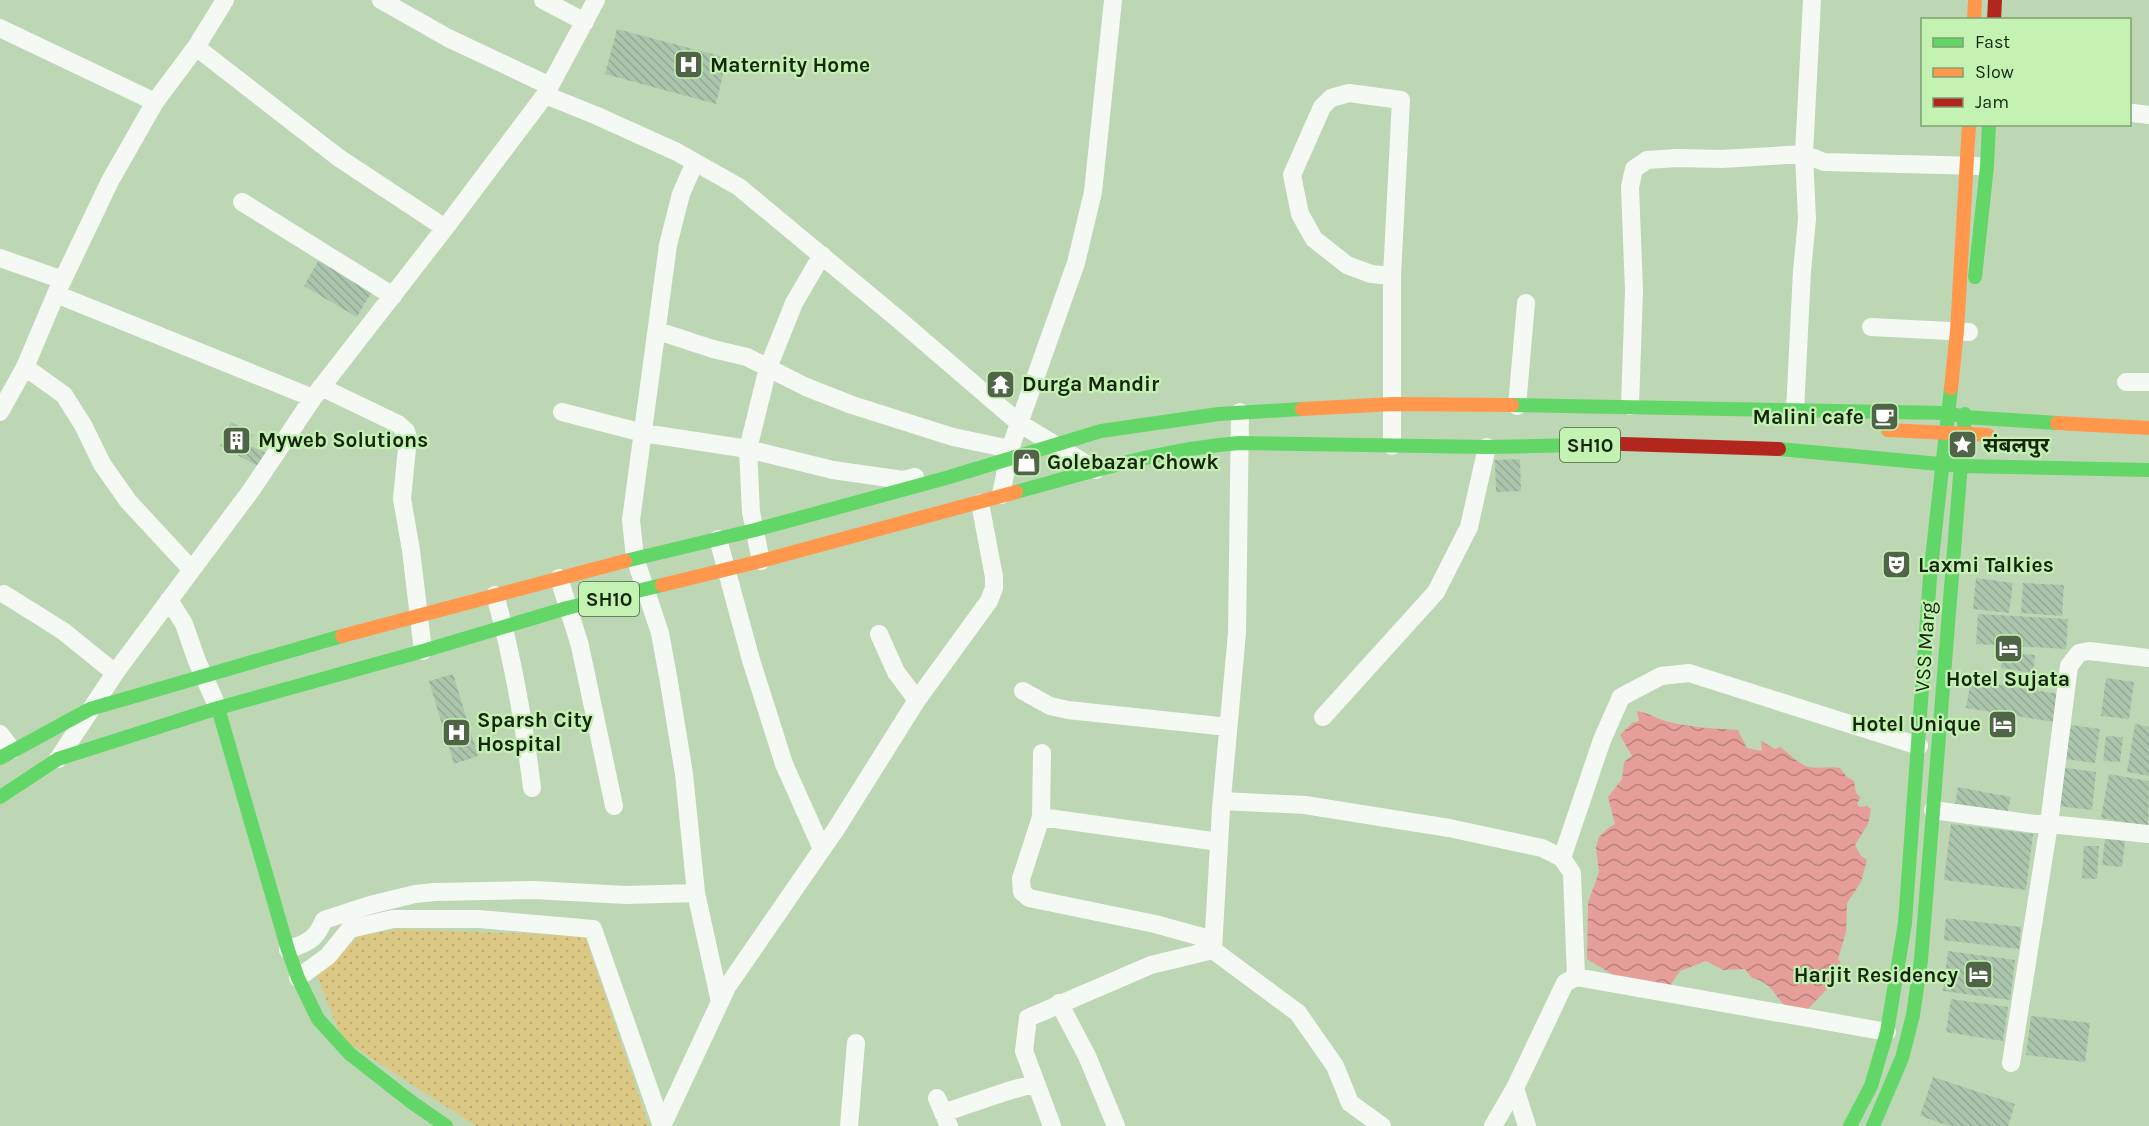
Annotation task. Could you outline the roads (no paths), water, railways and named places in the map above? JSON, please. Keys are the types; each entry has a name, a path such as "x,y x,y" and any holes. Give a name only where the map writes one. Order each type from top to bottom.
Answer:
{"main road":[{"path":"1974,18 1975,0"},
{"path":"1994,18 1995,0"},
{"name":"VSS Marg","path":"1968,353 1963,331 1969,126"},
{"name":"VSS Marg","path":"1850,1126 1871,1086 1887,1032 1905,923 1930,577 1948,413 1963,331 1973,302 1989,126"},
{"path":"1873,1126 1905,1049 1914,1012 1921,960 1966,395"},
{"path":"6,754 95,715 203,675 419,615 635,558 754,530 946,478 1009,454 1101,431 1240,412 1393,404 1630,406 1948,413 1965,417 2149,428"},
{"path":"1376,422 1406,421"},
{"path":"122,714 177,696 248,678 319,654 570,586 883,507 1097,444 1169,432 1255,427"},
{"path":"1878,430 2005,436"},
{"name":"SH10","path":"218,708 567,608 726,570 980,503 1000,495 1200,446 1239,443 1487,447 1629,444 1795,450 1943,466 2149,470"},
{"path":"0,797 58,759 218,708 288,950 298,978 318,1019 350,1054 446,1126"},
{"path":"0,769 95,715"}],"street":[{"path":"0,412 25,367 59,287 110,181 155,102 196,47 225,0"},
{"path":"381,0 548,91 677,152 739,187 1019,423 1096,470"},
{"path":"543,0 585,22"},
{"path":"58,759 95,715 115,672 252,489 317,392 393,296 548,91 596,0"},
{"path":"1000,495 1019,423 1076,263 1093,192 1113,0"},
{"path":"1795,411 1807,219 1804,154 1812,0"},
{"path":"0,28 155,102"},
{"path":"196,47 339,158 445,228"},
{"path":"1392,276 1371,274 1347,265 1314,239 1300,214 1292,175 1322,107 1331,98 1349,93 1401,100 1392,276 1392,446"},
{"path":"1630,406 1634,290 1630,187 1634,169 1647,160 1721,159 1804,154 1824,162 1987,166"},
{"path":"694,162 681,194 668,245 631,520 635,558 660,633 684,774 696,894 720,1002"},
{"path":"242,202 393,296"},
{"path":"761,561 751,512 748,449 768,368 794,303 822,255"},
{"path":"0,258 59,287 398,424 406,432 408,438 402,499 411,550 423,651"},
{"path":"1517,406 1526,303"},
{"path":"1871,327 1963,331"},
{"path":"658,331 712,349 747,357 806,387 852,405 1009,454"},
{"path":"25,367 64,395 83,425 102,464 128,501 191,569"},
{"path":"2126,382 2149,382"},
{"path":"561,412 643,433 748,449 833,470 903,480 943,470 956,509"},
{"path":"1213,945 1222,801 1237,633 1240,412"},
{"path":"1323,717 1436,592 1469,527 1487,447"},
{"path":"662,1126 727,987 822,849 917,700 989,601 994,588 994,577 980,503"},
{"path":"718,539 751,660 784,764 822,849"},
{"path":"559,578 580,646 614,806"},
{"path":"4,594 63,631 115,672"},
{"path":"495,595 523,716 532,788"},
{"path":"169,600 184,624 218,708"},
{"path":"879,634 896,672 917,700"},
{"path":"2011,1063 2049,824 2069,666 2079,653 2089,651 2149,658"},
{"path":"1562,858 1602,740 1621,697 1661,676 1689,673 1919,746"},
{"path":"1023,691 1050,706 1068,710 1228,726"},
{"path":"0,734 6,754"},
{"path":"1042,753 1041,817 1021,879 1022,891 1029,898 1155,924 1213,945 1298,1013 1335,1066 1350,1103 1382,1126"},
{"path":"1222,801 1305,805 1449,828 1542,848 1562,858 1572,873 1576,977"},
{"path":"1933,810 2035,824 2149,834"},
{"path":"1041,817 1219,842"},
{"path":"288,950 311,941 324,920 415,894 534,890 696,894"},
{"path":"298,978 328,956 350,928 393,919 479,920 593,929 662,1126"},
{"path":"1052,1126 1024,1051 1028,1018 1152,965 1213,945"},
{"path":"1493,1126 1515,1088 1565,983 1576,977 1887,1032"},
{"path":"1059,1003 1087,1056 1116,1126"},
{"path":"849,1126 856,1043"},
{"path":"943,1112 1036,1083"},
{"path":"1515,1088 1527,1126"}],"water":[{"path":"1637,711 1673,723 1738,730 1747,748 1762,751 1761,741 1775,749 1780,747 1805,766 1840,768 1847,777 1854,781 1856,793 1861,798 1857,803 1859,807 1867,806 1871,809 1868,824 1855,845 1861,856 1867,860 1861,882 1847,903 1846,932 1838,959 1842,965 1842,973 1807,1010 1791,1011 1770,987 1752,978 1745,969 1723,970 1706,961 1680,971 1671,984 1675,996 1633,987 1587,959 1588,903 1599,872 1596,847 1599,837 1615,824 1608,797 1622,779 1624,762 1632,756 1620,735 1632,723 1639,721"}],"place":[{"name":"Maternity Home","path":"689,65"},
{"name":"Durga Mandir","path":"1001,384"},
{"name":"Malini cafe","path":"1885,417"},
{"name":"Myweb Solutions","path":"237,440"},
{"name":"संबलपुर","path":"1962,445"},
{"name":"Golebazar Chowk","path":"1026,462"},
{"name":"Laxmi Talkies","path":"1897,565"},
{"name":"Hotel Sujata","path":"2008,648"},
{"name":"Hotel Unique","path":"2002,724"},
{"name":"Sparsh City Hospital","path":"456,732"},
{"name":"Harjit Residency","path":"1979,975"}]}
